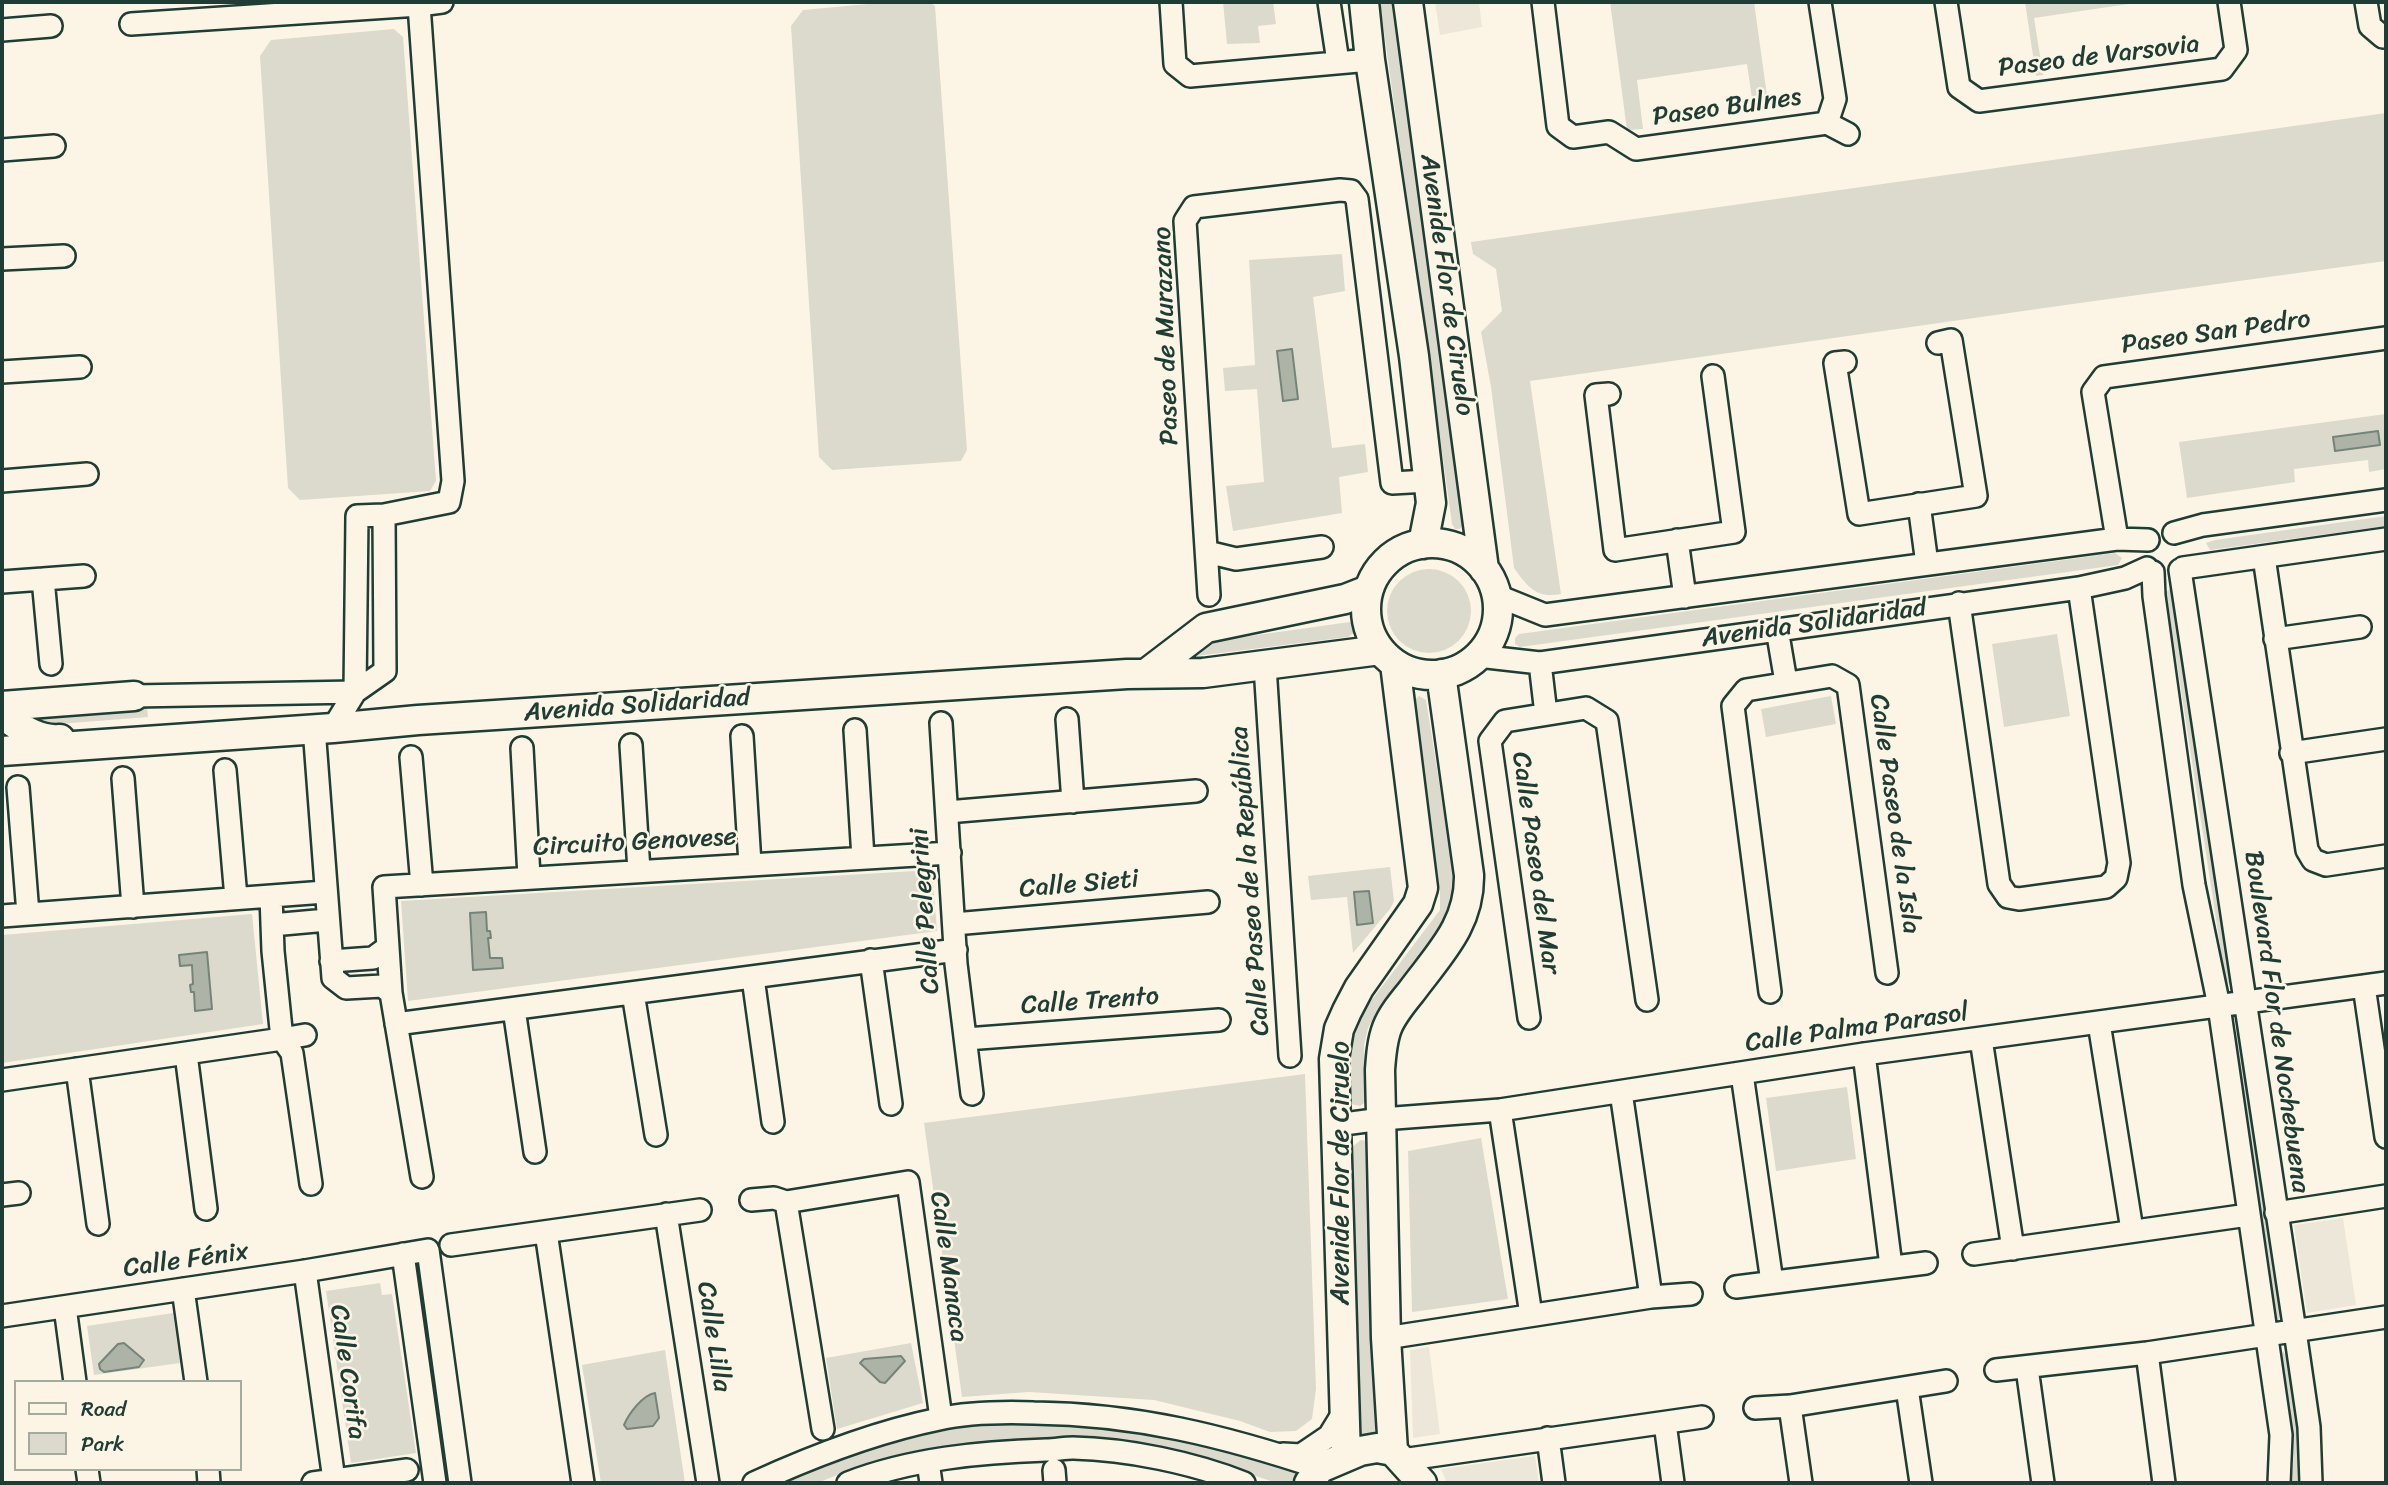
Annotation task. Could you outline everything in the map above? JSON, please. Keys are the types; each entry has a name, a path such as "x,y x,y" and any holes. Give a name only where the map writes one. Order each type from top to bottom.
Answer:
{"main road":[{"name":"Avenide Flor de Ciruelo","path":"1364,2 1352,61 1414,356 1416,481 1431,503 1423,544"},
{"name":"Avenide Flor de Ciruelo","path":"1408,2 1484,569"},
{"path":"1423,544 1457,548 1472,556 1484,569 1498,596 1497,618 1490,640 1478,656 1462,667 1441,674 1409,671 1387,657 1371,636 1366,605 1368,590 1378,571 1391,558 1406,549 1423,544"},
{"path":"1147,673 1206,628 1345,599 1368,590"},
{"name":"Avenide Flor de Ciruelo","path":"1346,1457 1334,1059 1339,1029 1359,988 1418,904 1423,888 1387,657"},
{"name":"Avenida Solidaridad","path":"2,751 446,718 1147,673 1203,673 1387,657"},
{"name":"Avenide Flor de Ciruelo","path":"1398,1455 1386,1338 1380,1070 1388,1027 1401,1005 1452,937 1463,916 1469,895 1469,875 1441,674"},
{"path":"2,706 134,696"},
{"name":"Avenida Solidaridad","path":"2,715 28,733 52,739 108,735 128,742"},
{"path":"1315,1476 1346,1457 1377,1448 1398,1455 1422,1483"}],"street":[{"path":"131,24 442,2"},
{"path":"1171,2 1175,64 1190,76 1352,61 1329,2"},
{"name":"Paseo Bulnes","path":"1543,2 1558,126 1573,137 1609,132 1636,149 1827,123 1848,134"},
{"name":"Paseo Bulnes","path":"1820,2 1835,99 1827,123"},
{"name":"Paseo de Varsovia","path":"1946,2 1959,87 1979,101 2222,69 2236,50 2229,2"},
{"path":"2366,2 2370,26 2383,37 2386,36"},
{"path":"355,692 357,516 384,515 449,502 453,481 419,5"},
{"path":"2,30 51,26"},
{"path":"2,150 54,146"},
{"name":"Paseo de Murazano","path":"1209,595 1185,221 1194,207 1340,190 1351,191 1357,199 1392,483 1416,481"},
{"path":"2,260 64,256"},
{"name":"Paseo San Pedro","path":"2117,539 2093,392 2104,377 2386,338"},
{"path":"1845,362 1835,363 1860,524 1919,504 1977,502 1951,340 1938,343"},
{"path":"2,372 79,367"},
{"path":"1609,394 1596,395 1617,558 1677,540 1734,539 1713,376"},
{"path":"2,481 87,474"},
{"path":"2386,500 2203,525 2174,533 2159,532 2148,540 2143,554 2150,570 2167,576 2181,569 2386,539"},
{"path":"1919,504 1927,564"},
{"path":"326,907 324,728 355,692 385,671 384,515"},
{"path":"2174,533 2185,543 2187,550 2181,569"},
{"name":"Avenida Solidaridad","path":"1498,596 1545,615 2117,539 2148,540"},
{"path":"1677,540 1685,597"},
{"path":"1207,552 1236,559 1322,547"},
{"path":"2264,557 2306,850 2314,860 2326,864 2386,856"},
{"name":"Boulevard Flor de Nochebuena","path":"2181,569 2309,1427 2311,1483"},
{"name":"Avenida Solidaridad","path":"1478,656 1540,663 1959,603 2080,598 2124,578 2150,570"},
{"name":"Boulevard Flor de Nochebuena","path":"2150,570 2194,885 2219,1006 2281,1435 2279,1483"},
{"path":"2,582 84,576"},
{"path":"43,579 51,664"},
{"path":"1959,603 1999,884 2008,897 2020,899 2106,887 2116,878 2119,863 2080,598"},
{"path":"2275,639 2360,627"},
{"path":"1777,629 1786,682"},
{"name":"Calle Paseo del Mar","path":"1540,663 1546,714"},
{"name":"Calle Paseo de la República","path":"1265,666 1290,1056"},
{"name":"Calle Paseo de la Isla","path":"1770,992 1733,706 1746,690 1786,682 1832,676 1848,685 1887,973"},
{"path":"134,696 355,692"},
{"name":"Calle Paseo del Mar","path":"1529,1018 1490,741 1505,721 1546,714 1586,708 1607,721 1647,1000"},
{"path":"1067,719 1073,802"},
{"name":"Calle Pelegrini","path":"941,723 956,950 972,1094"},
{"path":"855,730 863,858"},
{"path":"741,736 750,864"},
{"path":"2291,752 2386,739"},
{"path":"631,745 639,871"},
{"path":"522,748 529,877"},
{"path":"411,757 422,885"},
{"path":"326,907 316,761 333,978 346,988 383,989"},
{"path":"225,770 236,898"},
{"path":"124,778 133,907"},
{"path":"18,787 28,914"},
{"path":"947,812 1196,791"},
{"name":"Circuito Genovese","path":"422,1177 396,1024 383,989 381,952 384,887 950,853"},
{"path":"2,916 271,896 326,907"},
{"path":"271,896 282,1039 292,1053 311,1185"},
{"name":"Calle Sieti","path":"954,924 1208,902"},
{"path":"272,925 326,907"},
{"path":"396,1024 956,950"},
{"path":"331,961 381,952"},
{"path":"871,960 891,1104"},
{"path":"753,978 773,1122"},
{"name":"Calle Palma Parasol","path":"1336,1125 1500,1110 1864,1054 2386,983"},
{"path":"2364,986 2386,1137"},
{"path":"634,993 656,1135"},
{"path":"514,1009 535,1152"},
{"name":"Calle Trento","path":"966,1039 1219,1020"},
{"path":"2099,1023 2132,1230"},
{"path":"2,1080 305,1035"},
{"path":"1981,1039 2013,1249"},
{"path":"186,1054 206,1209"},
{"path":"1864,1054 1891,1266"},
{"path":"77,1069 97,1224"},
{"path":"1742,1074 1772,1282"},
{"path":"1621,1092 1651,1297"},
{"path":"1500,1110 1531,1315"},
{"name":"Calle Manaca","path":"751,1200 774,1198 786,1202 908,1182 939,1408"},
{"path":"2276,1213 2386,1196"},
{"path":"786,1202 823,1430"},
{"path":"451,1245 701,1210"},
{"name":"Calle Lilla","path":"666,1214 706,1476"},
{"path":"1974,1254 2248,1215"},
{"path":"547,1232 583,1483"},
{"name":"Calle Fénix","path":"2,1316 305,1272 428,1250 460,1483"},
{"path":"403,1254 435,1483"},
{"path":"1736,1287 1926,1263"},
{"name":"Calle Corifa","path":"305,1272 334,1480"},
{"path":"183,1289 196,1380"},
{"path":"1386,1338 1651,1297 1691,1294"},
{"path":"65,1307 75,1380"},
{"path":"1996,1370 2147,1353 2386,1317"},
{"path":"2147,1353 2164,1483"},
{"path":"2027,1368 2043,1483"},
{"path":"1755,1408 1790,1406 1946,1381"},
{"path":"1907,1388 1921,1483"},
{"path":"1790,1406 1801,1483"},
{"path":"754,1483 939,1408 1073,1413 1115,1418 1172,1426 1277,1454 1301,1455 1329,1436 1345,1410"},
{"path":"1398,1455 1702,1417"},
{"path":"1665,1423 1674,1483"},
{"path":"1548,1438 1554,1483"},
{"path":"848,1483 869,1475 930,1475 1013,1451 1072,1448 1147,1457 1176,1473 1224,1475 1244,1483"},
{"path":"1277,1454 1315,1476"},
{"name":"Calle Corifa","path":"313,1483 407,1470"}],"shaded area":[{"path":"1435,2 1479,2 1482,27 1440,35"},
{"path":"1292,349 1298,399 1283,401 1277,351"},
{"path":"2378,431 2380,445 2335,451 2333,437"},
{"path":"1369,891 1373,923 1357,925 1354,892"},
{"path":"486,912 487,931 490,931 491,938 488,938 490,958 502,958 503,968 473,970 470,913"},
{"path":"207,952 212,1009 195,1011 194,992 191,992 190,985 193,984 192,965 180,966 179,955"},
{"path":"2343,1218 2356,1305 2307,1313 2294,1225"},
{"path":"124,1343 144,1360 139,1367 104,1372 100,1369 99,1364 118,1344"},
{"path":"1429,1347 1440,1434 1413,1438 1410,1350"},
{"path":"901,1356 905,1361 885,1383 880,1382 860,1363 864,1359"},
{"path":"655,1393 659,1418 653,1426 627,1429 624,1425 633,1410 646,1397"},
{"path":"1535,1456 1539,1483 1447,1483 1441,1469"}],"green space":[{"path":"890,2 929,2 935,6 967,450 961,461 832,470 819,457 791,26 803,10"},
{"path":"1223,2 1273,2 1276,24 1258,26 1260,43 1227,44"},
{"path":"1380,2 1393,2 1464,523 1460,529 1455,529 1452,524"},
{"path":"1610,2 1754,2 1769,110 1754,112 1747,64 1637,80 1643,129 1627,130"},
{"path":"2025,2 2142,2 2034,18 2043,75 2036,76"},
{"path":"394,29 403,37 436,481 430,491 300,500 288,488 260,56 271,40"},
{"path":"2386,113 2386,261 1530,381 1561,594 1545,595 1533,590 1514,568 1491,387 1481,332 1502,311 1496,269 1473,254 1471,242"},
{"path":"1342,254 1345,291 1313,297 1332,448 1365,444 1368,472 1339,477 1342,513 1233,531 1226,486 1264,482 1257,389 1225,391 1223,368 1255,365 1249,260"},
{"path":"2386,414 2386,469 2369,472 2368,460 2294,469 2295,482 2187,498 2179,442"},
{"path":"2386,516 2386,526 2210,550 2206,543 2215,540"},
{"path":"2115,553 2122,558 2118,565 1520,647 1515,644 1515,638 1519,634"},
{"path":"1429,569 1445,572 1459,581 1468,595 1471,611 1468,627 1459,641 1445,650 1429,653 1413,650 1399,641 1390,627 1387,611 1390,595 1399,581 1413,572"},
{"path":"2171,588 2234,979 2230,986 2225,978 2166,592"},
{"path":"1350,622 1354,624 1355,632 1348,637 1196,656 1195,651 1214,641"},
{"path":"2057,634 2070,716 2004,727 1992,644"},
{"path":"1419,696 1426,700 1457,894 1441,935 1377,1011 1368,1028 1364,1045 1366,1102 1360,1106 1351,1104 1351,1047 1355,1027 1368,1005 1440,910 1440,891 1412,702"},
{"path":"1831,696 1836,724 1766,737 1761,709"},
{"path":"147,707 148,717 46,725 38,722 42,714"},
{"path":"1390,867 1394,901 1353,953 1347,897 1311,900 1308,876"},
{"path":"932,870 937,931 408,1001 401,901"},
{"path":"252,914 263,1024 2,1063 2,935"},
{"path":"2238,1027 2280,1312 2279,1321 2272,1315 2234,1035"},
{"path":"1305,1074 1316,1389 1312,1419 1296,1431 1270,1432 1240,1421 1154,1400 1029,1392 962,1397 924,1123"},
{"path":"1847,1087 1856,1159 1776,1171 1766,1098"},
{"path":"1481,1138 1508,1299 1412,1312 1408,1151"},
{"path":"1361,1140 1367,1141 1370,1149 1375,1430 1374,1437 1363,1440 1360,1436 1352,1147"},
{"path":"380,1283 382,1295 392,1294 416,1453 351,1463 326,1291"},
{"path":"173,1313 180,1363 94,1375 87,1326"},
{"path":"911,1343 923,1403 837,1429 826,1358"},
{"path":"665,1350 685,1483 601,1483 582,1365"},
{"path":"2283,1351 2289,1360 2300,1423 2303,1456 2301,1483 2290,1483 2293,1440 2280,1363"},
{"path":"1031,1424 1134,1433 1200,1445 1301,1474 1300,1483 1277,1483 1209,1461 1089,1441 1030,1440 970,1444 906,1455 817,1483 782,1483 848,1457 921,1436 974,1426"}]}
